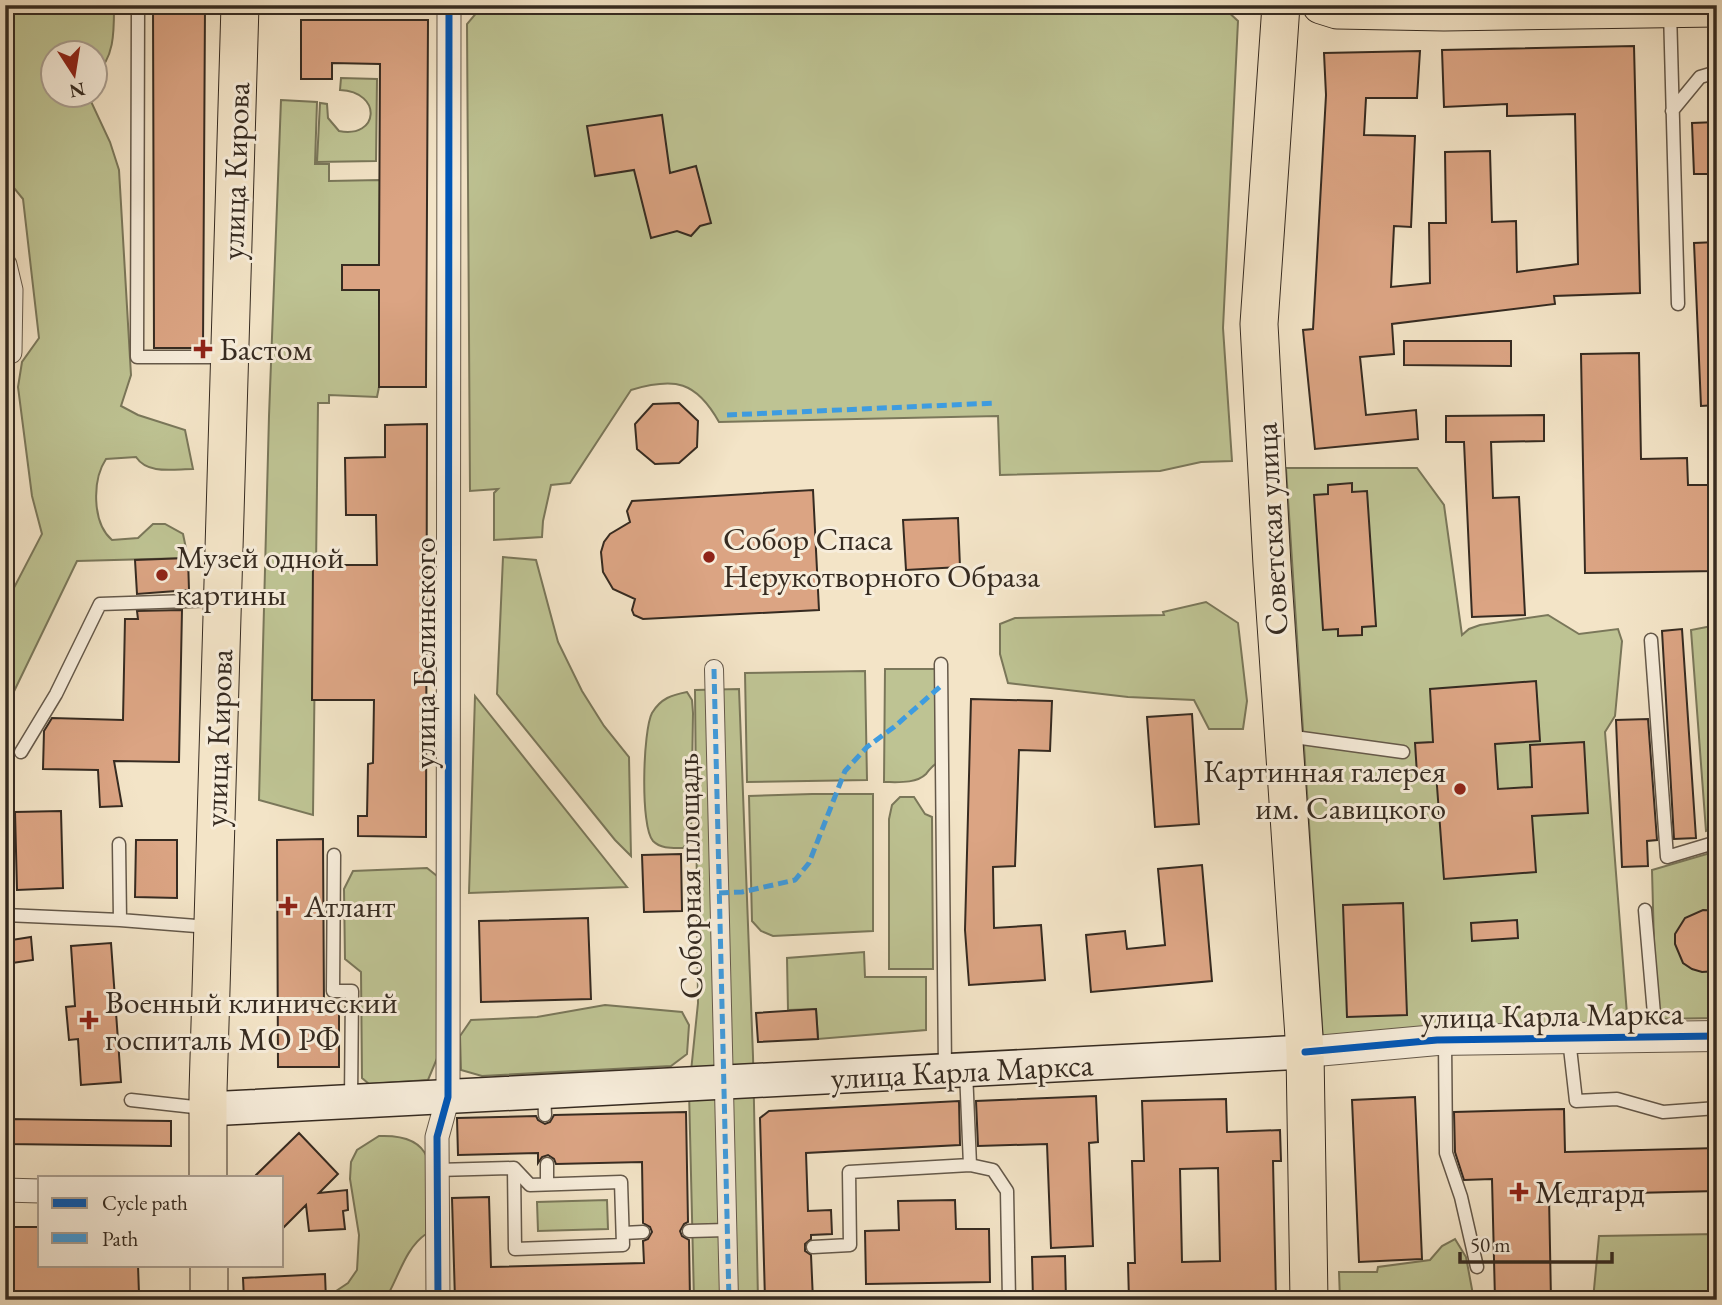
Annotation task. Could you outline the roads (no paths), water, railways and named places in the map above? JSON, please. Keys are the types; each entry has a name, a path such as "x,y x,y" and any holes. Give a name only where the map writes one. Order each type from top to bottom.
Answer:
{"main road":[{"name":"улица Кирова","path":"208,1176 207,1109 240,5"},
{"name":"Советская улица","path":"1281,5 1259,324 1305,1052 1309,1300"},
{"path":"1321,5 1337,10 1717,8"},
{"name":"улица Карла Маркса","path":"207,1109 448,1097 545,1104 722,1083 1305,1052"},
{"path":"209,1266 209,1300"}],"street":[{"name":"улица Белинского","path":"438,1300 437,1137 448,1097 449,5"},
{"path":"5,265 10,290 10,352 5,354"},
{"name":"Соборная площадь","path":"714,669 729,1300"},
{"name":"улица Карла Маркса","path":"1305,1052 1445,1040 1717,1036"},
{"path":"5,1190 38,1191"}],"lane":[{"path":"138,5 136,357 229,357"},
{"path":"1656,7 1672,111 1678,304"},
{"path":"1672,111 1700,76 1717,72"},
{"path":"22,752 56,694 100,604 222,599"},
{"path":"1651,640 1667,857 1717,842"},
{"path":"941,664 956,1071 970,1165"},
{"path":"1284,735 1403,752"},
{"path":"120,844 120,920"},
{"path":"334,855 333,991 352,991 351,1102"},
{"path":"1645,910 1656,1037"},
{"path":"5,915 64,916 212,928"},
{"path":"1569,1038 1576,1101 1617,1099 1662,1112 1717,1108"},
{"path":"1445,1040 1446,1153 1461,1197 1477,1267"},
{"path":"131,1100 207,1109"},
{"path":"547,1164 547,1184"},
{"path":"813,1247 850,1245 849,1171 970,1165 993,1170 1007,1191 1009,1300"},
{"path":"437,1170 514,1168 530,1185 621,1182 623,1245 515,1249 514,1168"},
{"path":"689,1231 727,1230"},
{"path":"623,1233 643,1232"}],"place":[{"name":"Бастом","path":"203,349"},
{"name":"Собор Спаса Нерукотворного Образа","path":"709,557"},
{"name":"Музей одной картины","path":"162,575"},
{"name":"Картинная галерея им. Савицкого","path":"1460,789"},
{"name":"Атлант","path":"288,906"},
{"name":"Военный клинический госпиталь МО РФ","path":"89,1020"},
{"name":"Медгард","path":"1519,1192"}]}
